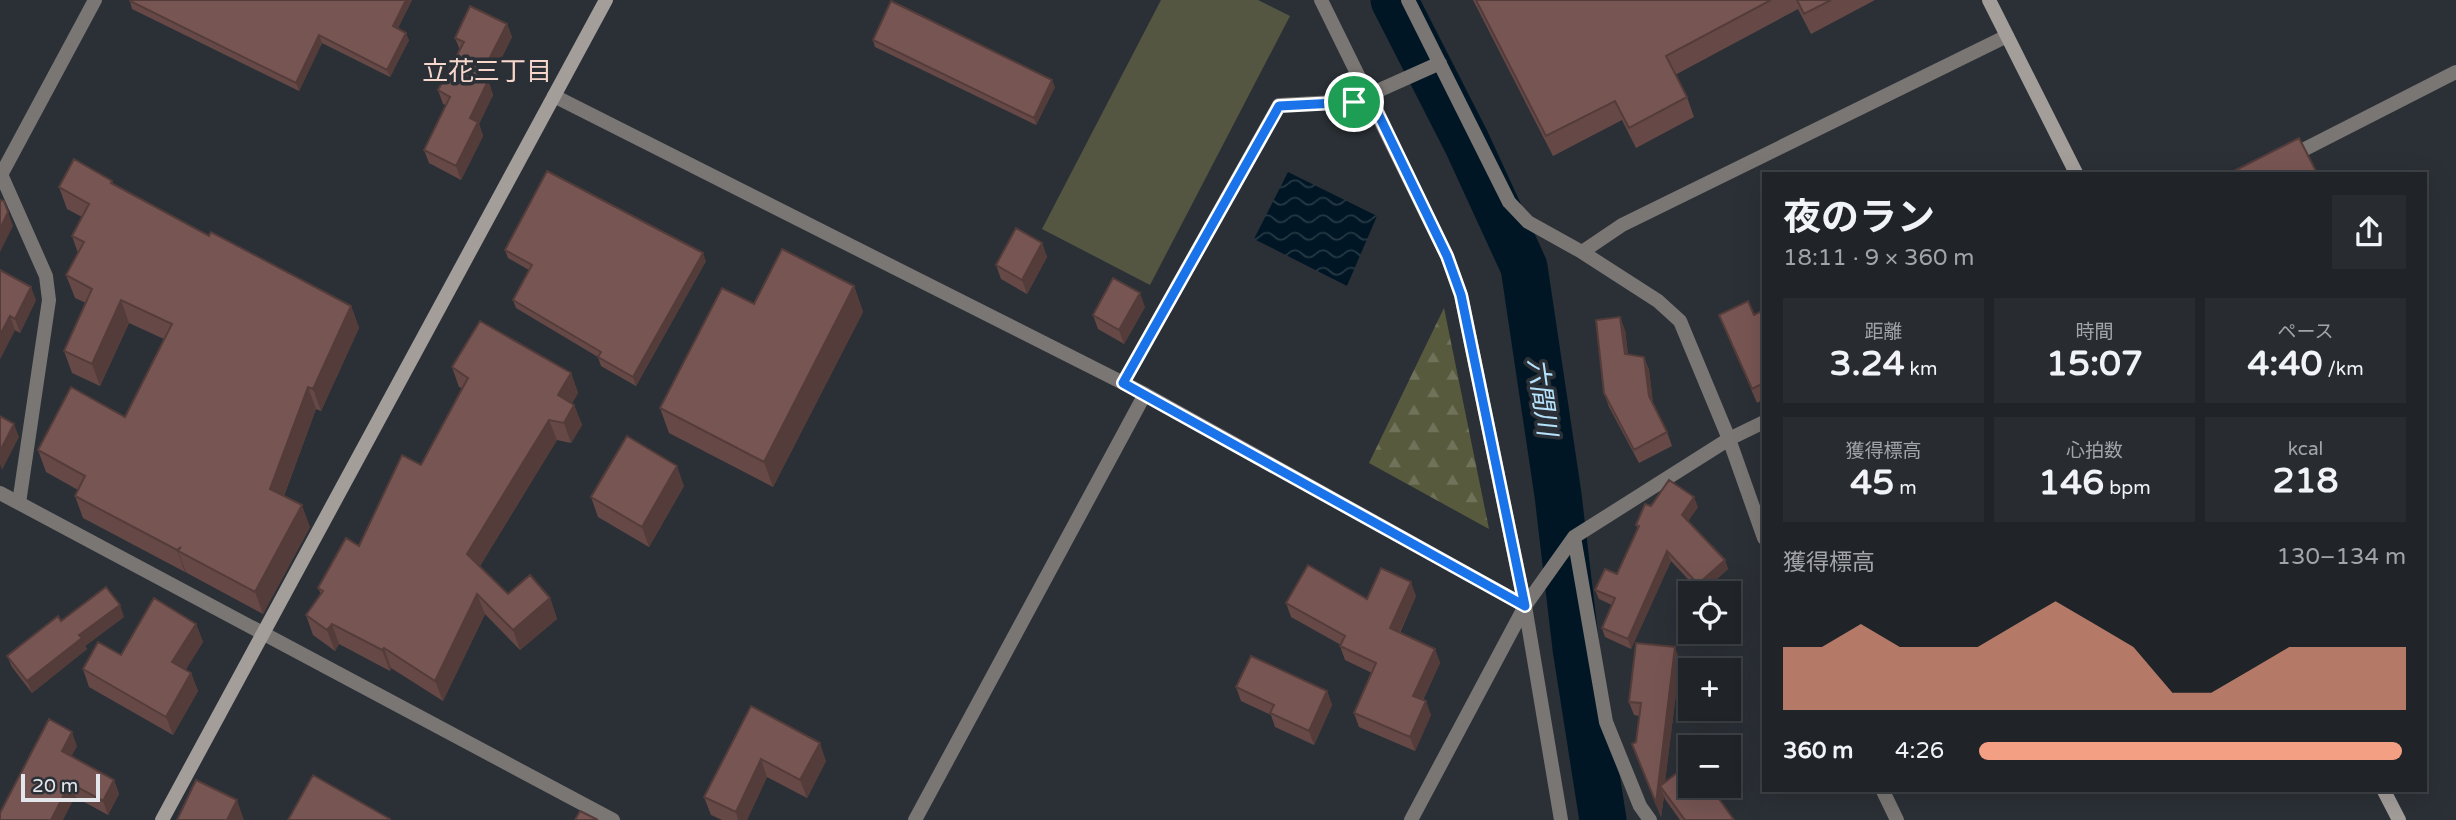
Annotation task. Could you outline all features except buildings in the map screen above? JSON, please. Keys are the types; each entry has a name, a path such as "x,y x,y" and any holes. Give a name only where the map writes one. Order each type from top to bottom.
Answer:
{"street":[{"path":"19,503 49,300 46,276 1,173 95,0"},
{"path":"162,820 606,0"},
{"path":"1321,0 1447,256 1461,295 1525,606 1562,820"},
{"path":"1408,0 1509,202 1528,222 1582,251 1658,301 1680,321 1729,439 1762,532"},
{"path":"1989,0 2075,172"},
{"path":"1582,251 1622,225 2007,36"},
{"path":"1123,383 1279,106 1354,102 1440,63"},
{"path":"2260,172 2456,72"},
{"path":"554,96 1145,394 1525,606"},
{"path":"915,820 1145,394"},
{"path":"1411,820 1525,606 1574,537 1729,439 1762,423"},
{"path":"0,493 613,820"},
{"path":"1574,537 1606,722 1640,806 1650,820"},
{"path":"1883,792 1897,820"},
{"path":"2385,792 2399,820"}],"green space":[{"path":"1161,0 1258,0 1290,16 1150,285 1042,229"},
{"path":"1444,308 1489,529 1369,463"}],"water":[{"path":"1288,172 1377,216 1347,286 1254,239"}],"waterway":[{"name":"六間川","path":"1394,0 1467,143 1524,267 1558,495 1576,648 1603,820"}],"district":[{"name":"立花三丁目","path":"487,71"}],"route":[{"path":"1369,95 1447,256 1461,295 1525,606 1123,383 1279,106 1354,102 1369,95"}]}
